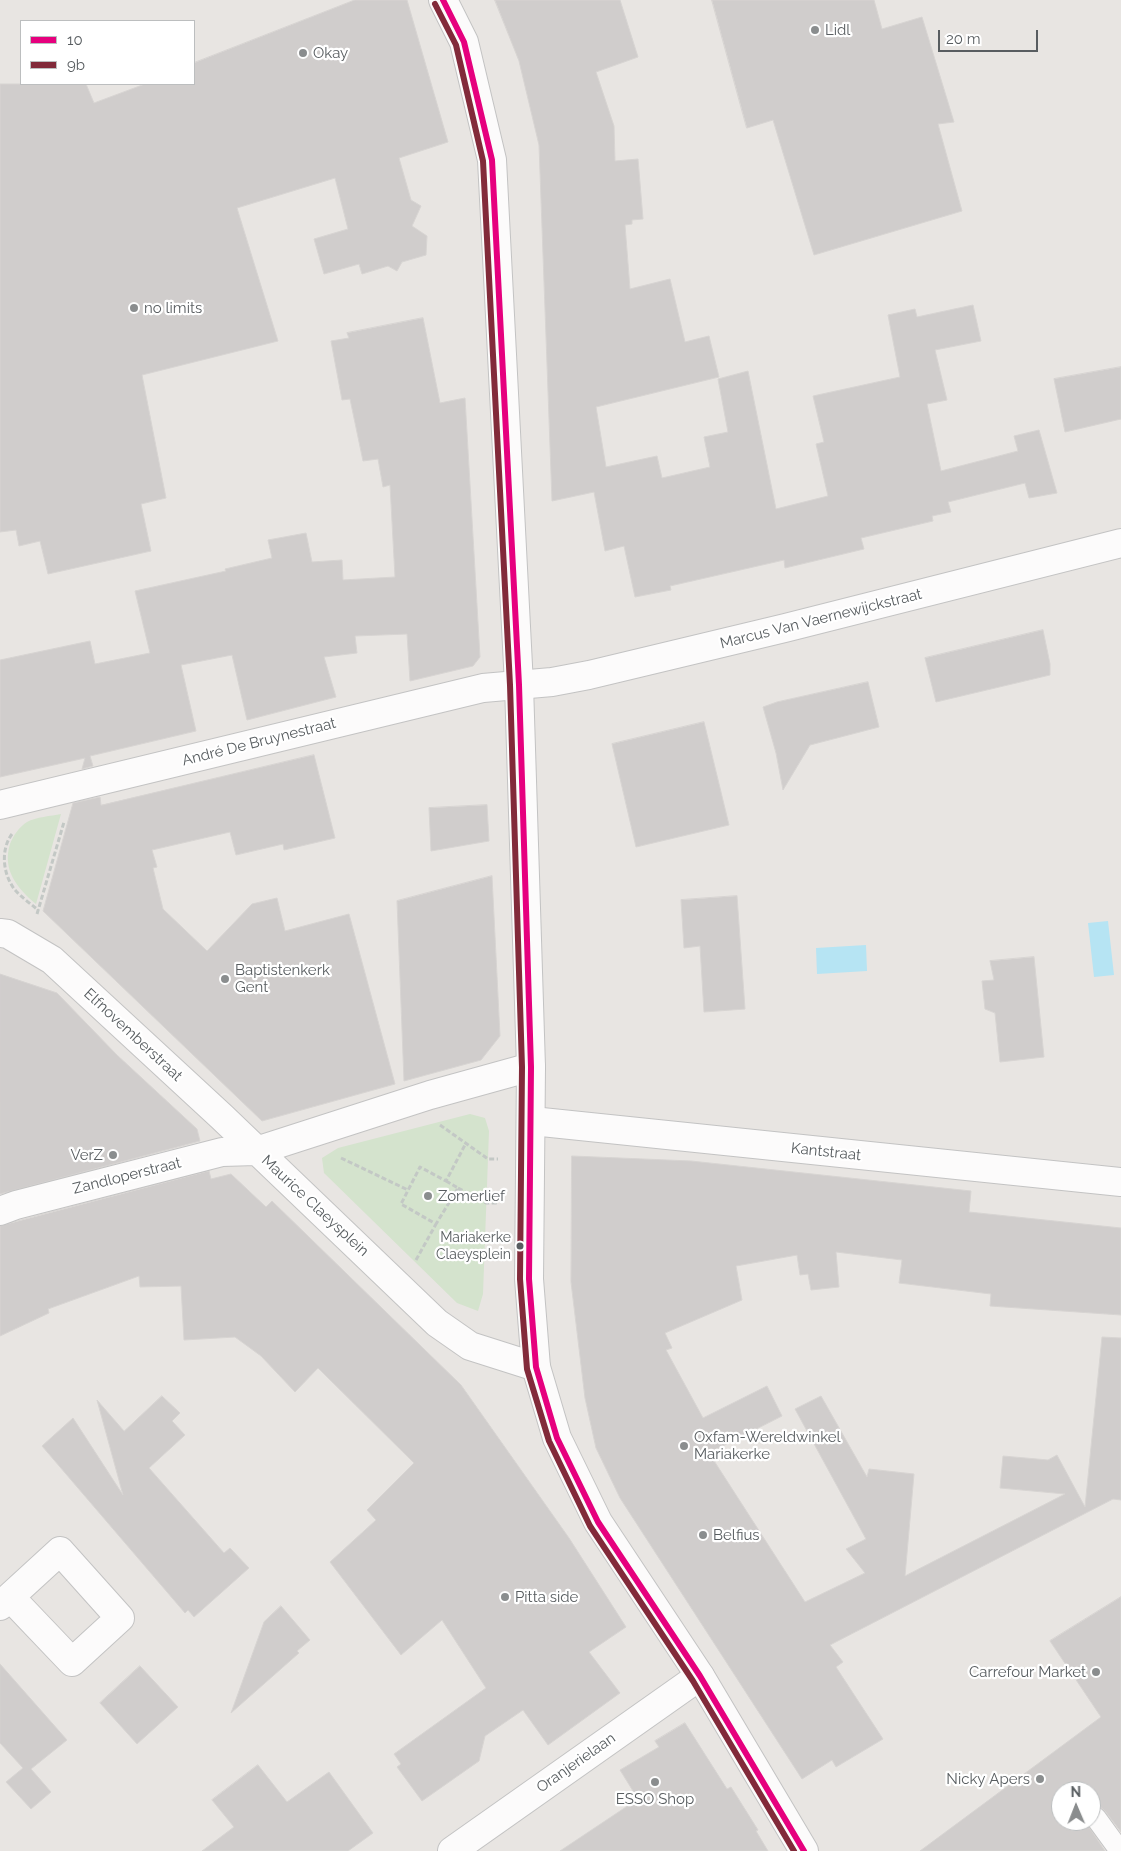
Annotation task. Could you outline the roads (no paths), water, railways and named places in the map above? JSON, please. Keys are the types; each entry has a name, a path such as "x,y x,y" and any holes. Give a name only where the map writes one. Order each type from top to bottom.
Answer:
{"street":[{"path":"443,0 464,42 492,154 519,684 531,1067 530,1278 536,1367 557,1438 598,1522 700,1676 804,1851"},
{"name":"Marcus Van Vaernewijckstraat","path":"519,684 552,682 598,673 1121,543"},
{"name":"André De Bruynestraat","path":"0,805 482,688 519,684"},
{"name":"Elfnovemberstraat","path":"0,933 8,934 52,960 256,1151"},
{"name":"Maurice Claeysplein","path":"531,1067 430,1095 256,1151 404,1290 436,1323 470,1346 536,1367"},
{"name":"Kantstraat","path":"532,1121 1121,1182"},
{"name":"Zandloperstraat","path":"0,1212 16,1205 222,1152 256,1151"},
{"name":"Oranjerielaan","path":"452,1851 700,1676"}],"lane":[{"path":"1101,1825 1120,1851"}],"water":[{"path":"1108,921 1114,975 1094,977 1088,923"},
{"path":"866,945 867,971 817,974 816,948"}],"place":[{"name":"Lidl","path":"815,30"},
{"name":"Okay","path":"303,53"},
{"name":"no limits","path":"134,308"},
{"name":"Baptistenkerk Gent","path":"225,979"},
{"name":"VerZ","path":"113,1155"},
{"name":"Zomerlief","path":"428,1196"},
{"name":"Mariakerke Claeysplein","path":"520,1246"},
{"name":"Oxfam-Wereldwinkel Mariakerke","path":"684,1446"},
{"name":"Belfius","path":"703,1535"},
{"name":"Pitta side","path":"505,1597"},
{"name":"Carrefour Market","path":"1096,1672"},
{"name":"Nicky Apers","path":"1040,1779"},
{"name":"ESSO Shop","path":"655,1782"}]}
